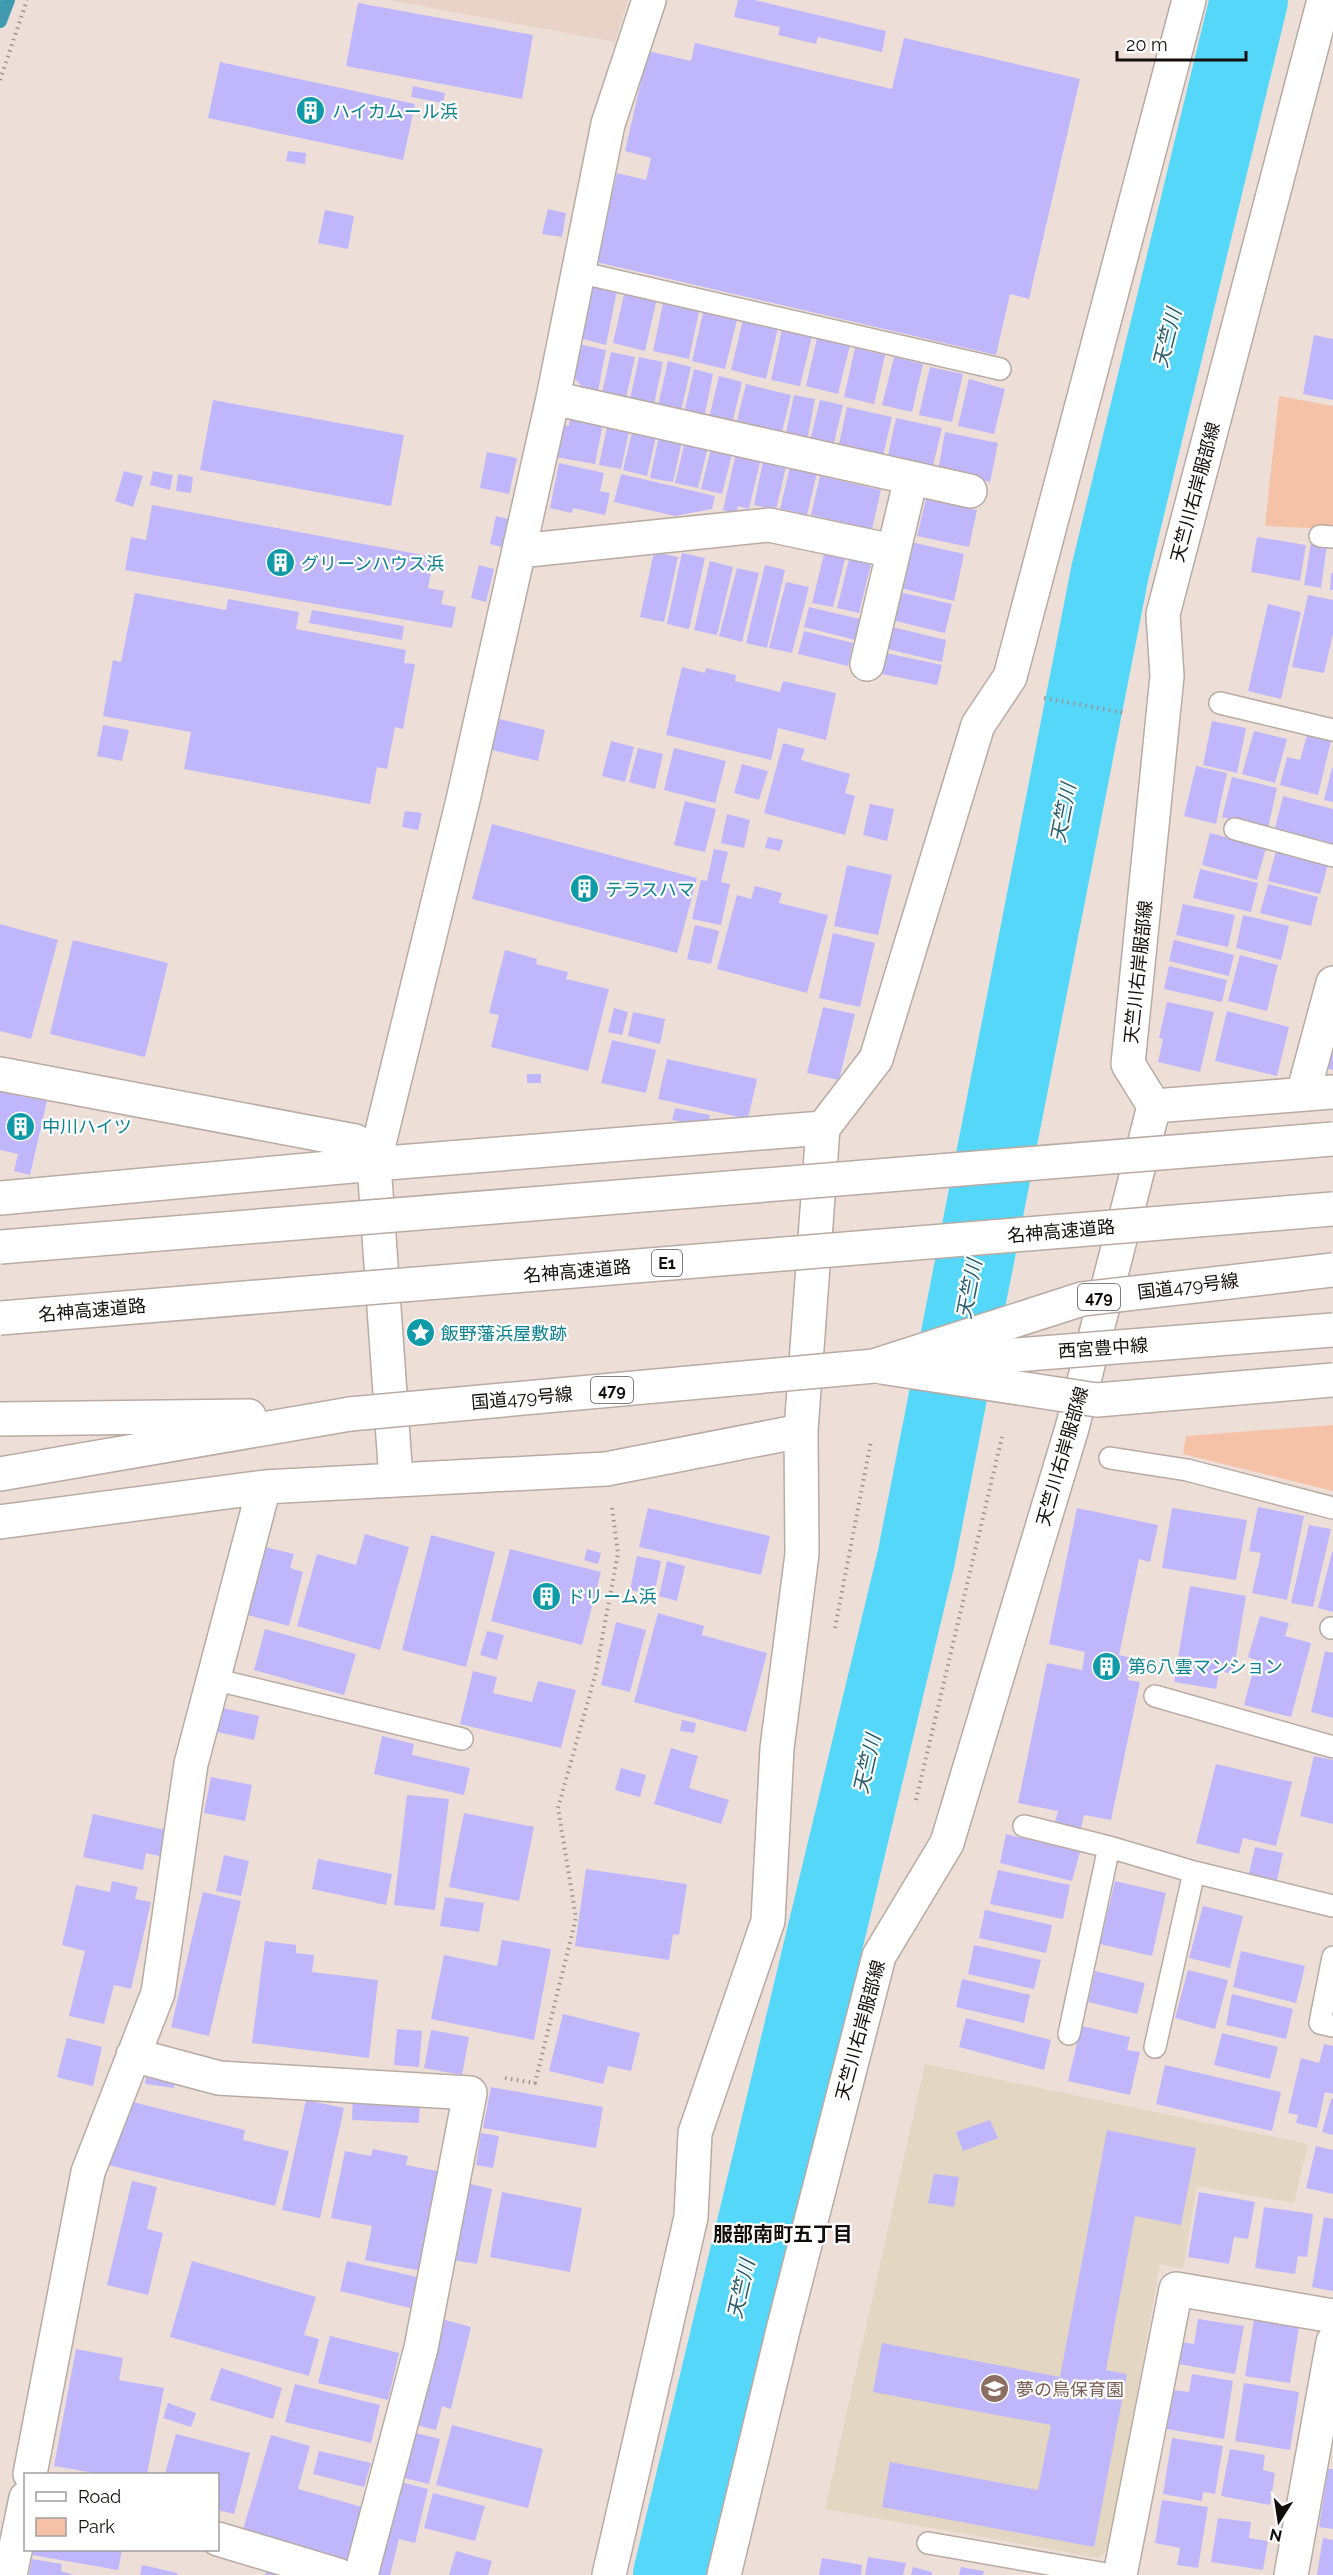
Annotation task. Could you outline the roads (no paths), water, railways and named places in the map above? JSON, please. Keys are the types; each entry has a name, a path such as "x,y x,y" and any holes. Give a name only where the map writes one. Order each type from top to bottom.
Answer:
{"main road":[{"path":"396,1480 374,1164 463,800 553,398 608,124 649,0"},
{"path":"609,2575 691,2217 695,2133 768,1921 777,1748 802,1554 801,1431 823,1128 876,1059 978,725 1010,677 1189,0"},
{"name":"天竺川右岸服部線","path":"724,2575 783,2330 879,1956 947,1843 1071,1428 1155,1106 1128,1065 1167,676 1163,614 1324,0"},
{"path":"553,398 970,491"},
{"path":"867,664 911,478"},
{"path":"519,550 769,525 893,551"},
{"path":"1155,1106 1318,1093 1333,983"},
{"path":"0,1074 356,1142 374,1164"},
{"path":"0,1198 374,1164 823,1128"},
{"path":"0,1247 1333,1139"},
{"name":"名神高速道路","path":"0,1318 1333,1209"},
{"name":"国道479号線","path":"0,1419 350,1414 874,1366 1082,1299 1333,1270"},
{"name":"西宮豊中線","path":"874,1366 1333,1330"},
{"name":"国道479号線","path":"874,1366 1097,1400 1333,1380"},
{"name":"国道479号線","path":"0,1474 350,1414"},
{"path":"5,1522 264,1487 606,1469 801,1431"},
{"path":"30,2473 88,2172 158,1993 190,1764 264,1487"},
{"path":"134,2055 219,2078 470,2093 421,2348 361,2575"},
{"path":"1120,2575 1176,2289 1333,2316"},
{"path":"1291,2575 1333,2342"},
{"path":"0,2494 24,2499"},
{"path":"10,2575 24,2504"},
{"path":"219,2539 338,2575"}],"lane":[{"path":"578,272 1000,369"},
{"path":"1220,703 1333,730"},
{"path":"1235,829 1333,856"},
{"path":"1110,1458 1187,1470 1333,1508"},
{"path":"213,1679 462,1739"},
{"path":"1155,1696 1333,1747"},
{"path":"1024,1826 1109,1847 1194,1872 1333,1906"},
{"path":"1069,2034 1109,1847"},
{"path":"1155,2047 1194,1872"},
{"path":"1333,1957 1320,2023 1333,2026"},
{"path":"928,2543 1112,2575"}],"waterway":[{"path":"0,21 8,0"},
{"name":"天竺川","path":"672,2575 916,1559 1110,572 1249,0"}],"place":[{"name":"ハイカムール浜","path":"311,111"},
{"name":"グリーンハウス浜","path":"280,563"},
{"name":"テラスハマ","path":"584,889"},
{"name":"中川ハイツ","path":"21,1126"},
{"name":"飯野藩浜屋敷跡","path":"420,1333"},
{"name":"ドリーム浜","path":"546,1596"},
{"name":"第6八雲マンション","path":"1107,1666"},
{"name":"夢の鳥保育園","path":"995,2389"}],"district":[{"name":"服部南町五丁目","path":"783,2234"}]}
